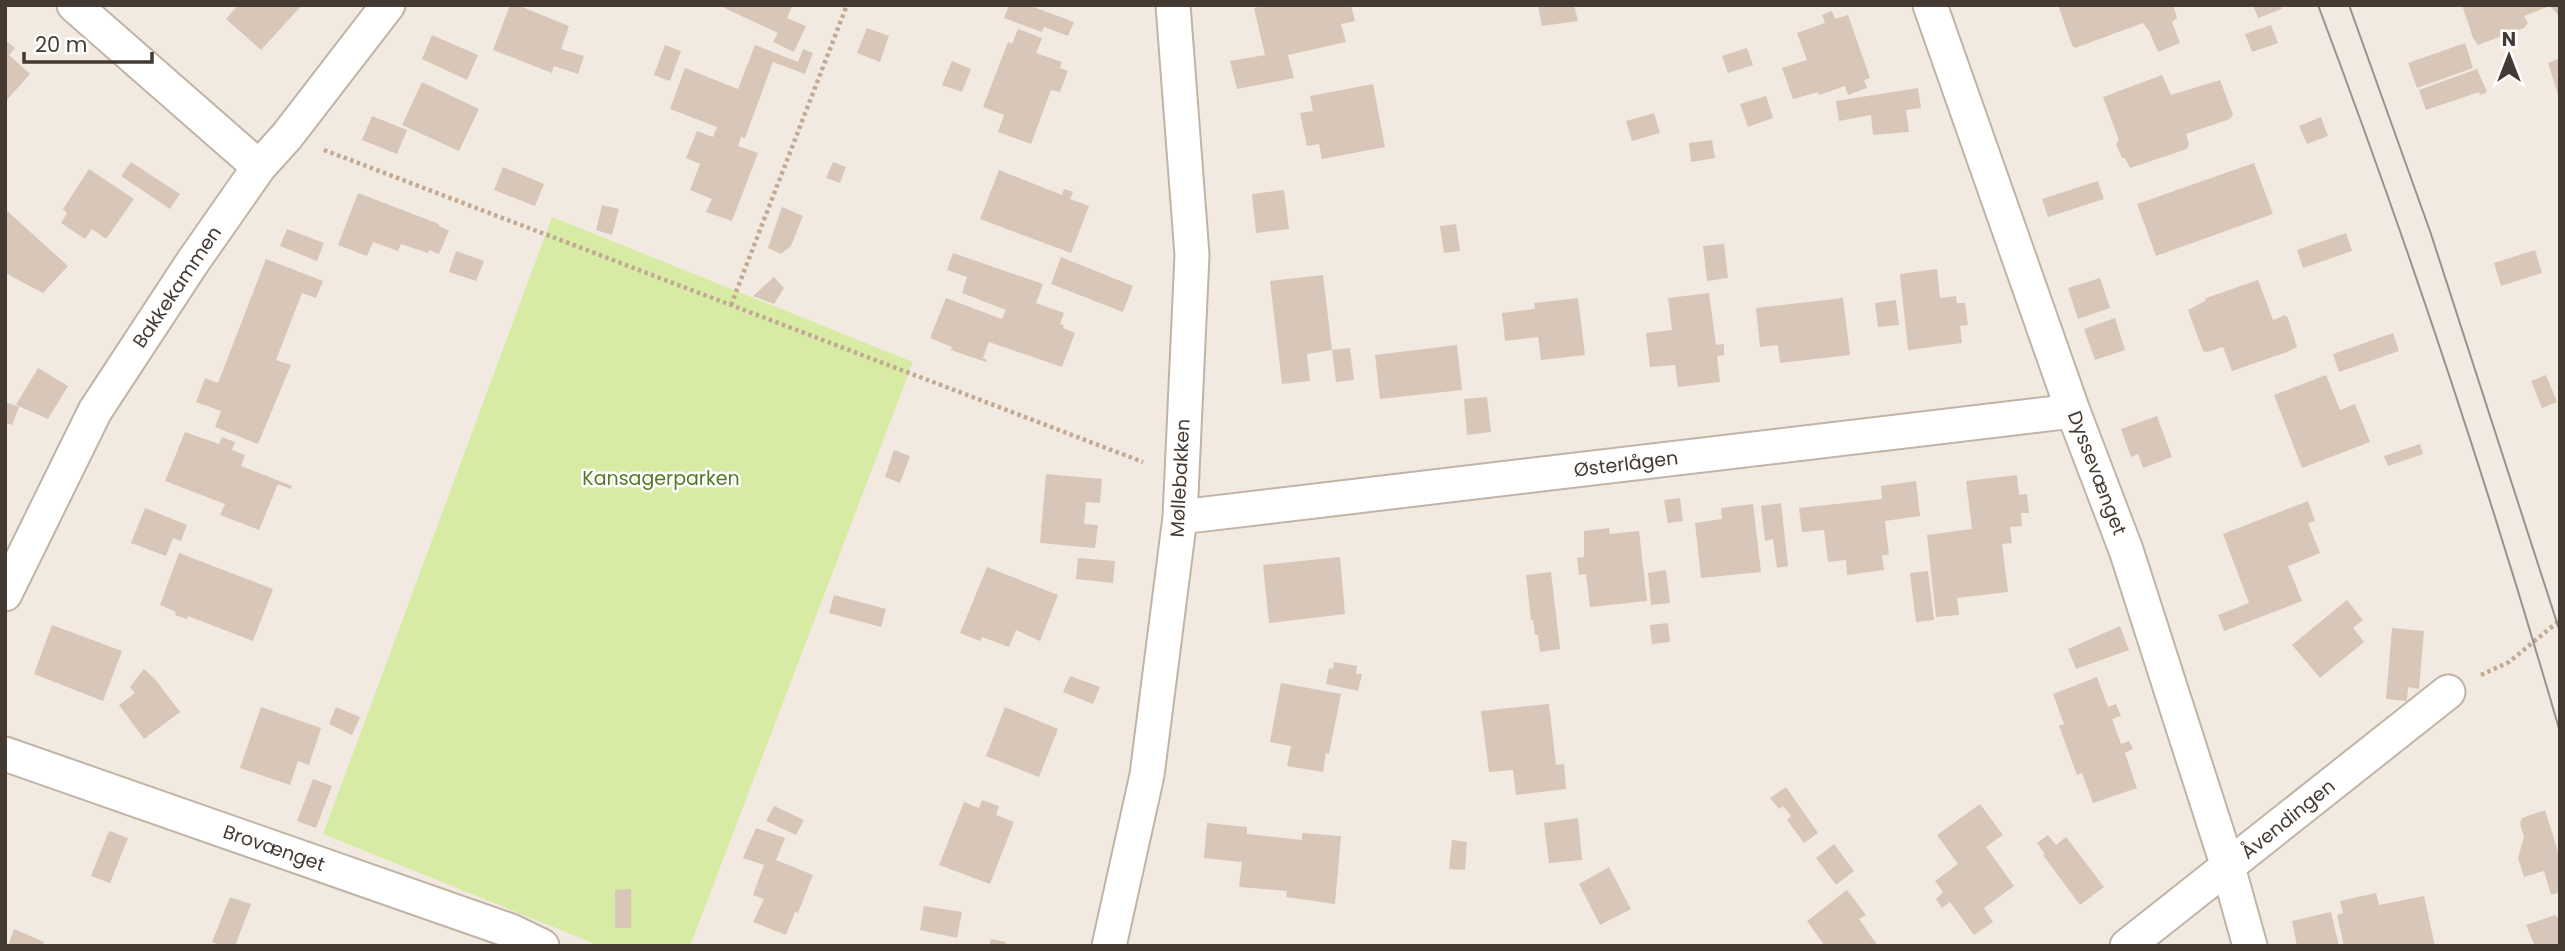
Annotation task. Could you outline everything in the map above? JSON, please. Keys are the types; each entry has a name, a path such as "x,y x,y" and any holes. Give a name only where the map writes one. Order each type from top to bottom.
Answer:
{"street":[{"path":"74,5 259,167"},
{"name":"Bakkekammen","path":"5,594 95,411 259,167 287,136 388,5"},
{"name":"Møllebakken","path":"1109,946 1147,775 1180,517 1192,255 1173,5"},
{"name":"Dyssevænget","path":"1930,5 2073,411 2126,550 2228,867 2250,946"},
{"name":"Østerlågen","path":"1180,517 2073,411"},
{"name":"Åvendingen","path":"2127,946 2448,692"},
{"name":"Brovænget","path":"5,754 508,938 541,946"}],"path":[{"path":"730,305 847,5"},
{"path":"287,136 1181,476"},
{"path":"2448,692 2509,662 2560,620"}],"green space":[{"name":"Kansagerparken","path":"552,217 913,362 690,946 600,946 323,834"}],"building":[{"path":"238,5 302,5 261,50 226,19"},
{"path":"510,5 517,5 569,26 561,49 584,56 578,74 554,66 552,73 493,50"},
{"path":"718,5 793,5 787,18 806,26 794,52 773,42 778,33"},
{"path":"1009,5 1028,5 1074,22 1068,36 1044,27 1042,32 1004,18"},
{"path":"1267,5 1351,5 1355,21 1341,24 1346,42 1288,55 1294,78 1237,89 1230,61 1265,55 1254,8"},
{"path":"1538,5 1574,5 1578,21 1542,26"},
{"path":"2058,5 2173,5 2177,18 2172,22 2180,43 2158,52 2143,23 2075,48"},
{"path":"2253,5 2280,5 2282,9 2258,18"},
{"path":"2462,5 2560,5 2560,17 2550,6 2524,16 2528,23 2524,28 2478,45"},
{"path":"1832,11 1835,19 1848,15 1870,78 1864,80 1867,88 1848,95 1845,86 1819,95 1818,92 1793,99 1782,68 1807,60 1797,33 1825,23 1822,15"},
{"path":"2271,25 2278,43 2252,52 2245,34"},
{"path":"867,28 889,36 880,62 857,53"},
{"path":"1018,29 1042,38 1036,53 1062,62 1060,68 1068,71 1060,92 1051,90 1031,144 998,132 1004,115 983,107 1008,42 1012,44"},
{"path":"432,35 478,55 467,80 422,59"},
{"path":"5,40 15,48 9,55 30,74 5,102"},
{"path":"2465,43 2473,68 2417,88 2408,63"},
{"path":"665,45 681,51 670,81 654,75"},
{"path":"755,45 798,62 803,49 813,53 805,74 773,62 745,138 741,137 738,146 758,153 732,221 706,212 712,199 690,190 700,164 686,158 697,131 713,137 717,127 670,109 685,68 738,89"},
{"path":"1747,48 1753,65 1728,73 1722,56"},
{"path":"2560,58 2560,98 2559,98 2548,63"},
{"path":"952,61 971,69 962,92 942,85"},
{"path":"2477,69 2487,92 2480,95 2479,92 2426,110 2419,90"},
{"path":"2162,75 2171,95 2220,80 2233,115 2230,119 2186,134 2189,144 2187,149 2130,168 2116,144 2119,140 2103,97"},
{"path":"422,82 479,109 459,151 402,125"},
{"path":"1373,84 1385,147 1322,159 1319,144 1307,146 1300,113 1313,111 1310,96"},
{"path":"1918,88 1921,108 1906,110 1909,132 1873,135 1871,115 1839,121 1836,101"},
{"path":"1766,96 1773,118 1748,127 1740,104"},
{"path":"1654,113 1660,133 1632,141 1626,121"},
{"path":"372,116 407,130 397,154 362,140"},
{"path":"2321,117 2328,136 2307,144 2299,126"},
{"path":"1712,140 1715,158 1691,162 1689,143"},
{"path":"131,162 180,194 170,209 121,176"},
{"path":"833,162 846,167 840,183 826,178"},
{"path":"2254,163 2273,214 2156,256 2137,204"},
{"path":"503,167 544,184 535,206 494,190"},
{"path":"89,169 134,199 106,239 92,229 85,239 61,223 67,213 63,209"},
{"path":"999,170 1062,195 1064,189 1073,192 1070,199 1089,206 1071,253 980,219"},
{"path":"2098,181 2104,199 2048,217 2042,199"},
{"path":"1284,190 1289,229 1256,233 1252,194"},
{"path":"358,193 439,224 449,231 439,254 401,244 398,251 373,242 367,256 338,245"},
{"path":"602,205 619,209 612,235 596,230"},
{"path":"782,207 803,216 791,246 781,254 768,248"},
{"path":"5,209 68,266 43,293 5,273"},
{"path":"1456,224 1460,251 1444,253 1440,226"},
{"path":"287,229 324,243 317,261 280,246"},
{"path":"2346,233 2352,251 2303,268 2297,250"},
{"path":"1724,244 1728,278 1707,281 1703,246"},
{"path":"2535,250 2542,273 2501,286 2494,263"},
{"path":"456,251 484,261 476,281 449,272"},
{"path":"953,253 1043,284 1036,303 1064,313 1060,324 1075,333 1062,367 989,342 983,358 986,362 951,350 952,347 930,338 946,298 1002,319 1006,310 962,293 967,277 947,270"},
{"path":"1061,257 1133,286 1123,312 1051,284"},
{"path":"266,259 323,281 316,298 302,293 276,360 291,365 258,444 215,427 221,411 196,402 205,378 218,383"},
{"path":"1937,269 1940,298 1956,296 1957,303 1965,303 1968,325 1960,326 1962,343 1908,350 1900,274"},
{"path":"1323,275 1332,350 1307,354 1310,381 1282,384 1270,281"},
{"path":"774,277 784,288 774,304 753,296"},
{"path":"2100,278 2110,308 2078,319 2068,288"},
{"path":"2258,280 2273,320 2285,315 2288,318 2297,347 2232,371 2223,347 2203,351 2188,310 2206,298"},
{"path":"1709,293 1716,345 1724,344 1724,355 1717,356 1720,382 1678,387 1675,365 1650,367 1646,333 1672,330 1668,298"},
{"path":"1578,298 1585,355 1541,360 1538,337 1505,341 1502,313 1535,309 1534,303"},
{"path":"1843,298 1850,355 1780,363 1778,345 1760,347 1756,308"},
{"path":"1896,300 1899,325 1878,327 1875,303"},
{"path":"2115,318 2125,350 2095,360 2084,329"},
{"path":"2393,333 2399,351 2339,372 2333,354"},
{"path":"1457,345 1462,390 1380,399 1375,355"},
{"path":"1350,348 1354,380 1336,382 1332,350"},
{"path":"38,368 68,386 48,419 16,405"},
{"path":"2326,375 2340,410 2355,404 2370,442 2302,468 2274,395"},
{"path":"2546,375 2557,402 2542,408 2531,381"},
{"path":"1487,397 1491,432 1467,435 1464,399"},
{"path":"5,402 19,407 12,425 5,423"},
{"path":"2157,416 2172,457 2143,468 2138,454 2131,457 2121,429"},
{"path":"185,432 219,444 222,437 235,442 232,450 245,455 241,466 292,486 291,489 278,484 259,530 220,515 225,504 165,481"},
{"path":"2420,444 2423,454 2388,466 2384,456"},
{"path":"894,450 910,456 900,483 885,477"},
{"path":"1046,474 1102,479 1100,503 1086,502 1084,524 1098,525 1095,548 1040,543"},
{"path":"2017,475 2019,495 2027,494 2029,513 2021,513 2022,526 2010,527 2012,543 2002,544 2008,592 1957,598 1959,615 1936,617 1927,535 1972,529 1966,481"},
{"path":"1916,481 1920,516 1885,521 1889,555 1882,555 1884,570 1847,575 1846,560 1828,562 1824,530 1802,532 1799,508 1882,499 1881,486"},
{"path":"1680,498 1683,521 1668,523 1664,500"},
{"path":"2308,501 2315,521 2308,523 2320,553 2288,566 2302,601 2224,631 2218,615 2249,603 2223,534"},
{"path":"1781,503 1788,566 1777,568 1773,539 1765,541 1761,506"},
{"path":"1753,504 1761,572 1701,578 1695,523 1722,519 1721,508"},
{"path":"145,508 187,525 181,541 173,538 166,556 131,543"},
{"path":"1609,528 1610,534 1639,531 1647,601 1590,607 1586,574 1579,575 1577,558 1584,557 1584,531"},
{"path":"179,553 273,589 253,641 188,616 187,619 175,615 176,612 160,605"},
{"path":"1340,557 1345,614 1269,623 1263,565"},
{"path":"1078,558 1115,561 1113,583 1076,579"},
{"path":"987,567 1058,595 1040,641 1016,630 1009,647 982,637 980,641 960,633"},
{"path":"1666,570 1670,603 1651,605 1648,573"},
{"path":"1928,571 1934,620 1916,622 1910,573"},
{"path":"1551,572 1560,649 1540,652 1538,635 1535,635 1531,620 1526,575"},
{"path":"834,595 886,609 881,627 829,613"},
{"path":"2347,600 2363,620 2353,628 2364,642 2320,678 2292,645"},
{"path":"1668,623 1670,642 1652,644 1650,625"},
{"path":"52,625 122,651 103,701 34,674"},
{"path":"2120,626 2129,650 2076,669 2068,649"},
{"path":"2392,628 2424,631 2419,689 2408,687 2407,701 2386,699"},
{"path":"1334,662 1357,666 1356,674 1362,674 1358,691 1326,684 1329,668 1333,669"},
{"path":"144,669 180,712 144,739 119,705 135,693 130,687"},
{"path":"1070,676 1100,687 1093,704 1063,692"},
{"path":"2097,677 2108,707 2116,704 2121,716 2112,719 2121,744 2129,741 2133,749 2125,753 2137,788 2093,803 2082,773 2077,775 2059,726 2064,724 2053,694"},
{"path":"1281,683 1341,694 1323,772 1287,766 1291,746 1270,742"},
{"path":"1549,704 1556,765 1564,764 1566,789 1516,795 1513,770 1489,772 1481,711"},
{"path":"261,707 321,728 309,765 298,761 290,785 240,768"},
{"path":"336,707 360,717 352,735 329,724"},
{"path":"1005,707 1058,729 1039,777 986,756"},
{"path":"313,779 332,786 316,828 297,821"},
{"path":"1786,787 1818,833 1804,843 1787,820 1791,816 1783,806 1779,809 1770,798"},
{"path":"982,800 999,806 996,815 1014,822 990,884 939,865 964,802 979,808"},
{"path":"1980,804 2003,835 1986,847 2014,886 1984,908 1993,922 1974,935 1950,902 1942,908 1936,899 1943,892 1935,881 1958,864 1937,835"},
{"path":"774,806 804,820 796,835 766,821"},
{"path":"2545,810 2560,858 2560,892 2551,895 2544,871 2524,877 2518,858 2524,837 2520,824 2522,818"},
{"path":"1578,818 1582,860 1549,863 1544,823"},
{"path":"1207,823 1247,827 1247,834 1302,840 1302,833 1341,836 1335,904 1286,897 1287,891 1239,887 1242,862 1204,858"},
{"path":"756,828 785,838 776,860 813,875 786,935 753,922 764,899 753,895 764,865 743,858"},
{"path":"109,831 128,838 110,883 91,876"},
{"path":"2048,835 2056,845 2066,837 2104,887 2080,905 2037,843"},
{"path":"1452,840 1467,842 1465,870 1449,869"},
{"path":"1834,844 1854,871 1836,885 1816,858"},
{"path":"1609,867 1631,909 1600,925 1579,884"},
{"path":"631,889 631,928 615,928 615,890"},
{"path":"1847,890 1866,915 1859,919 1878,946 1825,946 1807,921"},
{"path":"2376,893 2379,905 2424,896 2435,946 2344,946 2337,915 2343,913 2340,901"},
{"path":"230,897 251,904 235,946 223,946 212,942"},
{"path":"924,906 962,912 957,938 920,930"},
{"path":"2331,912 2339,946 2297,946 2292,921"},
{"path":"2555,915 2560,916 2560,946 2529,946 2534,944 2526,925"},
{"path":"14,929 44,942 43,946 8,946"},
{"path":"991,939 1006,942 1005,946 989,946"}],"tram line":[{"path":"2318,5 2446,366 2560,732"},
{"path":"2349,5 2431,234 2560,632"}]}
